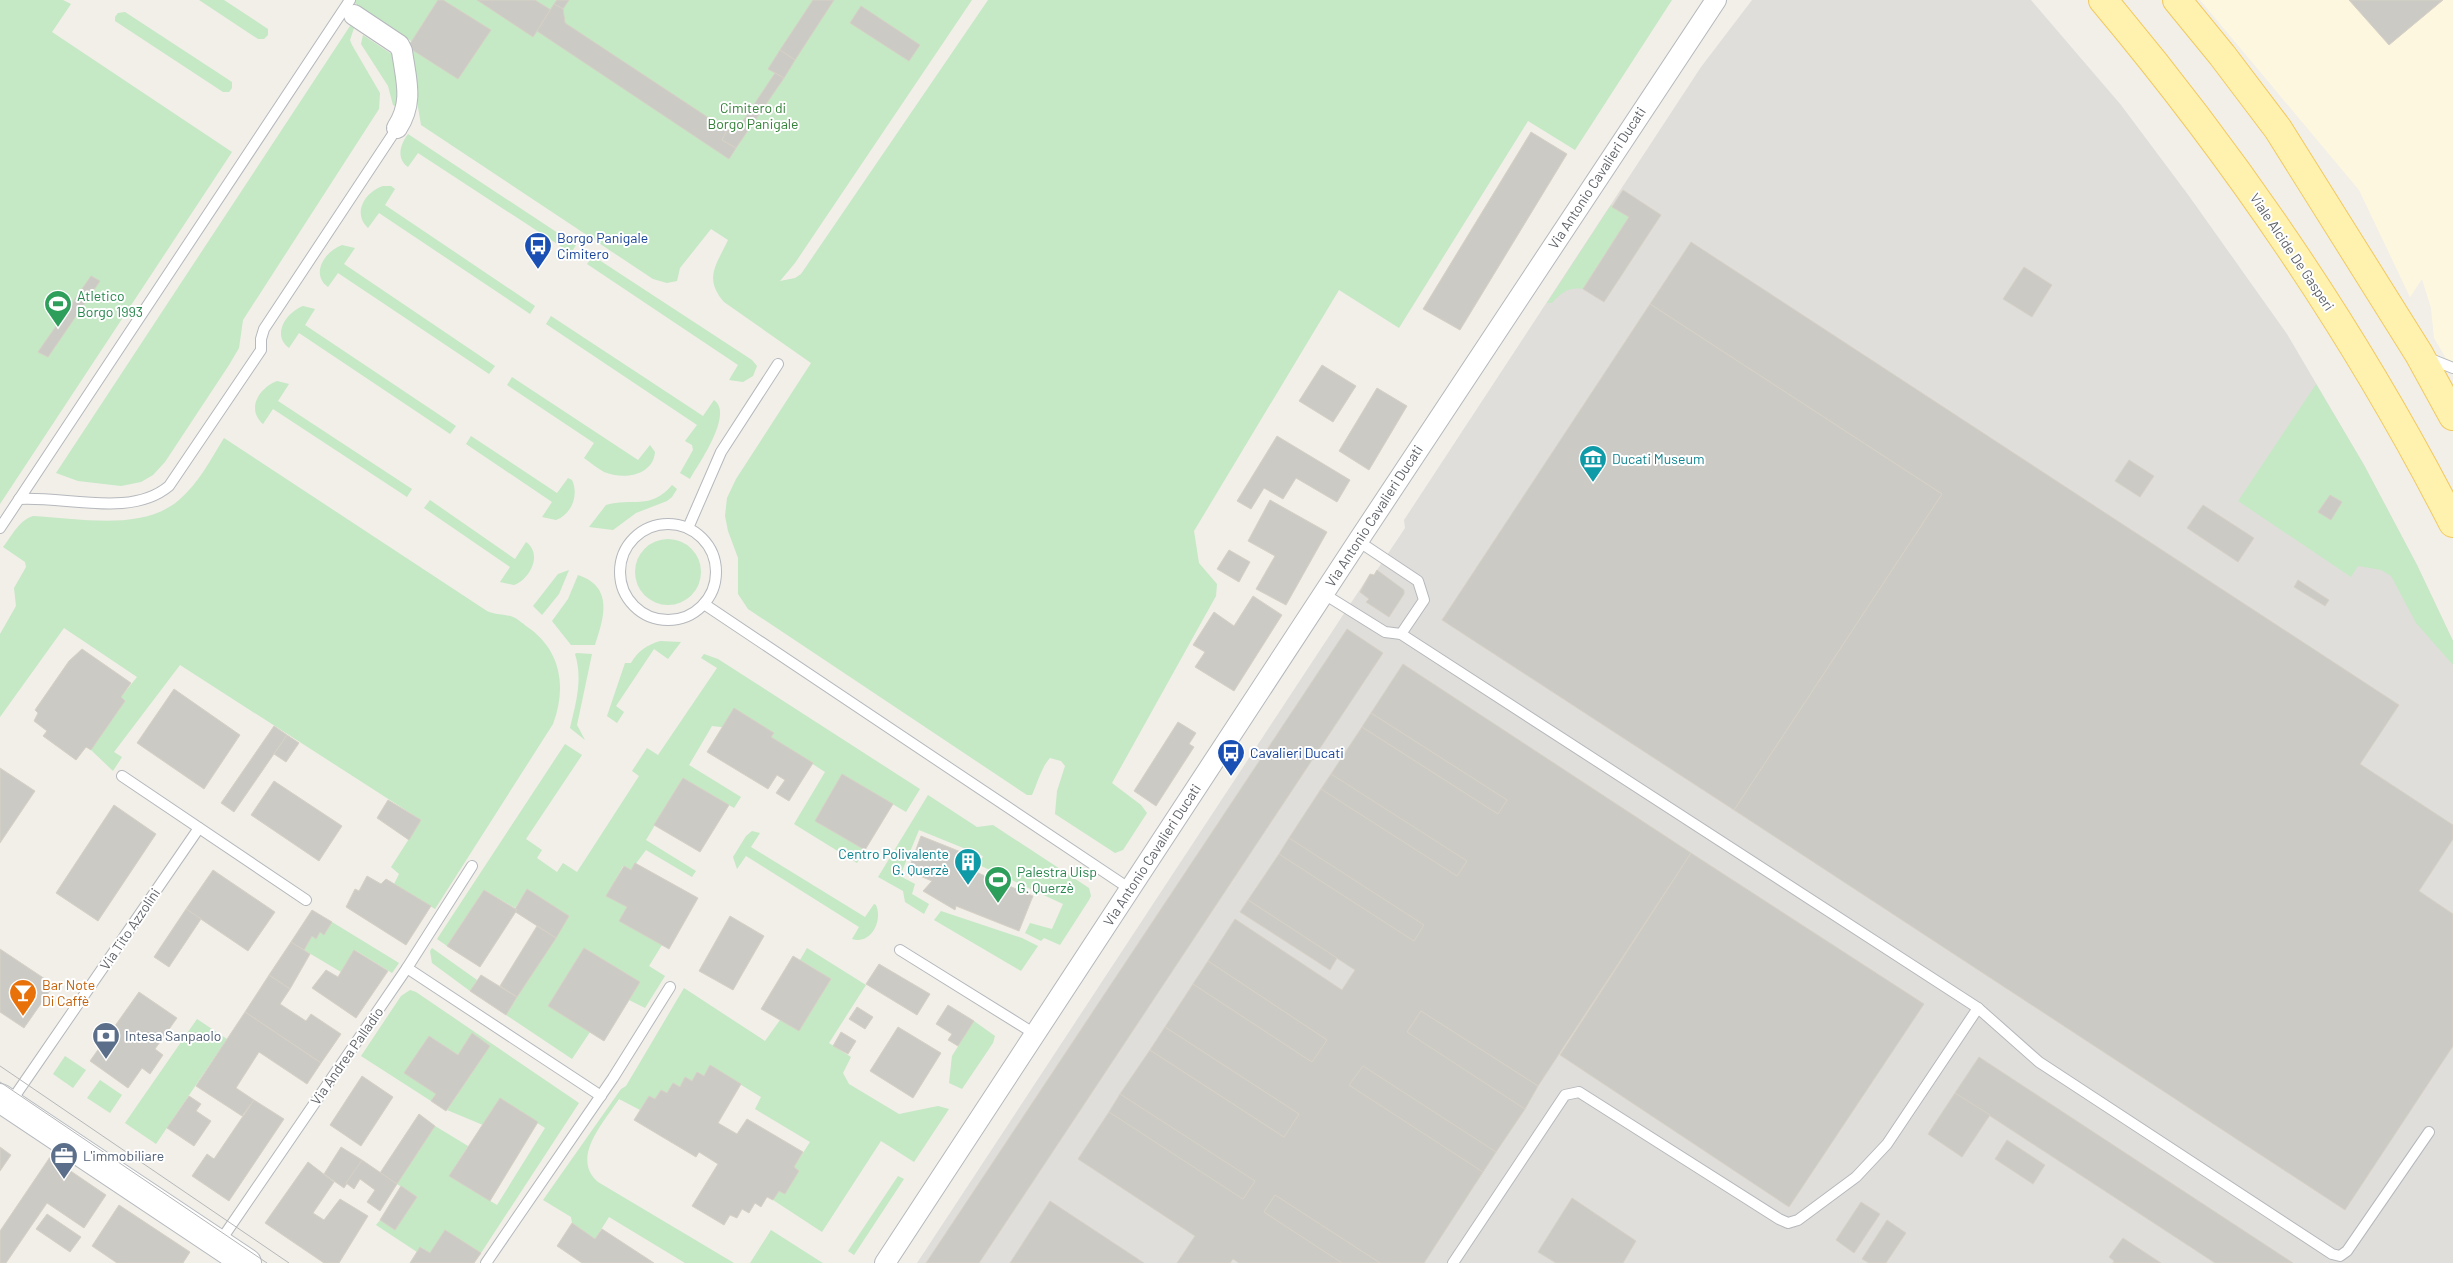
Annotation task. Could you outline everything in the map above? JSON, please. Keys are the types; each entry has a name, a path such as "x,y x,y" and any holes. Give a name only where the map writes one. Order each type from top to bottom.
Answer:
{"main road":[{"name":"Viale Alcide De Gasperi","path":"2103,0 2221,147 2290,245 2364,360 2453,523"},
{"path":"2177,0 2278,129 2419,354 2453,416"},
{"path":"5,1101 247,1263"}],"street":[{"name":"Via Antonio Cavalieri Ducati","path":"885,1263 1358,541 1716,0"},
{"path":"350,8 399,45 402,51 408,102 405,114 397,128"}],"lane":[{"path":"0,528 350,8"},
{"path":"19,499 122,503 154,496 174,480 261,350 261,339 264,329 397,128"},
{"path":"2419,354 2453,368"},
{"path":"688,528 721,452 778,364"},
{"path":"664,524 688,528 705,541 715,560 716,579 714,588 704,604 689,616 681,619 654,618 637,609 630,601 620,581 621,560 630,542 646,530 664,524"},
{"path":"1358,541 1418,581 1424,600 1402,634"},
{"path":"1324,594 1385,632 1402,634 1978,1008 2039,1062 2332,1254 2340,1256 2347,1252 2429,1132"},
{"path":"704,604 1130,889"},
{"path":"122,776 306,900"},
{"name":"Via Tito Azzolini","path":"5,1101 199,828"},
{"name":"Via Andrea Palladio","path":"218,1244 407,968 472,866"},
{"path":"900,950 1035,1034"},
{"path":"407,968 601,1096"},
{"path":"486,1263 601,1096 670,987"},
{"path":"1453,1263 1565,1095 1579,1092 1779,1220 1788,1222 1798,1220 1856,1177 1887,1144 1978,1008"}],"shaded area":[{"path":"1752,0 2031,0 2121,105 2189,196 2287,334 2364,465 2417,565 2453,641 2453,1263 917,1263 1370,574 1374,575 1405,528 1404,520 1701,67"},
{"path":"2200,0 2453,0 2453,370 2434,338 2431,308 2422,279 2410,297 2359,190"}],"green space":[{"name":"Atletico Borgo 1993","path":"0,0 63,0 71,4 52,32 232,152 0,504"},
{"path":"199,0 224,0 268,29 268,35 264,39 258,39"},
{"name":"Cimitero di Borgo Panigale","path":"350,0 972,0 795,263 780,281 795,278 801,274 988,0 1672,0 1575,150 1528,121 1399,328 1339,290 1194,531 1199,563 1217,584 1216,596 1112,783 1141,805 1147,813 1123,850 1115,853 1055,814 1057,791 1065,766 1061,761 1050,758 1047,761 1032,795 1027,795 748,609 738,594 738,558 728,531 725,516 727,498 736,479 811,363 724,302 714,286 713,278 716,264 728,240 711,229 680,268 677,281 667,283 653,279 421,125 408,47 411,41"},
{"path":"125,12 232,82 232,88 229,92 223,92 115,21 118,13"},
{"path":"350,26 354,28 350,40 352,45 380,93 379,109 243,320 239,348 229,365 165,462 153,475 141,482 121,486 78,481 56,473"},
{"path":"363,35 396,57 399,101 397,107 393,105 388,86 361,44"},
{"path":"408,134 576,245 571,253 418,153 408,167 402,160 401,147"},
{"path":"383,186 391,186 395,189 385,205 535,306 530,314 379,213 368,228 361,216 363,204 371,193"},
{"path":"1611,205 1629,217 1583,289 1569,290 1552,303 1547,303"},
{"path":"342,245 355,248 344,264 495,366 489,374 338,273 328,287 320,276 322,263 330,252"},
{"path":"593,256 752,360 757,366 753,376 743,382 729,380 738,365 587,264"},
{"path":"303,306 315,309 305,325 456,426 450,434 299,333 289,348 281,336 283,324 292,313"},
{"path":"551,316 703,416 714,400 719,407 718,427 707,451 690,479 680,473 693,450 692,445 685,441 697,425 546,324"},
{"path":"512,377 638,460 650,445 655,452 653,460 643,471 628,476 604,472 584,458 594,443 507,385"},
{"path":"277,381 289,384 278,401 412,489 407,497 273,409 263,424 255,412 255,406 260,394"},
{"path":"2316,384 2364,465 2417,565 2453,641 2453,665 2416,623 2391,576 2381,570 2358,566 2351,577 2238,501"},
{"path":"471,436 557,493 568,478 572,480 575,492 570,509 556,520 542,517 552,502 466,444"},
{"path":"224,438 487,611 515,618 538,635 554,657 560,683 560,696 553,724 435,909 394,884 399,874 391,867 421,820 180,665 114,752 122,757 113,771 91,750 125,701 121,697 137,677 64,628 0,717 0,634 16,606 14,588 26,567 25,562 3,547 16,529 33,516 109,521 128,520 164,510 179,500 192,487"},
{"path":"672,485 677,489 667,501 636,513 613,530 589,527 606,505 648,501 664,493"},
{"path":"430,500 515,559 526,542 534,553 534,559 529,572 520,582 514,585 500,582 510,567 424,508"},
{"path":"668,539 681,542 691,549 698,559 701,572 698,585 691,595 681,602 668,605 655,602 645,595 638,585 635,572 638,559 645,549 655,542"},
{"path":"569,570 559,594 542,615 533,606 558,574"},
{"path":"578,575 589,580 602,595 603,614 595,645 571,645 552,621 568,599"},
{"path":"660,641 681,642 668,659 654,649 616,706 624,712 617,723 607,716 625,663 631,663 643,649"},
{"path":"575,654 592,654 577,725 585,740 570,728 579,682"},
{"path":"704,654 718,659 920,789 906,812 843,775 815,821 865,850 857,863 794,824 825,772 771,737 774,733 712,726 689,765 741,797 734,808 683,778 646,840 696,871 692,877 646,850 631,870 623,866 607,896 627,907 619,921 662,945 649,966 665,976 645,1008 629,1000 640,982 584,948 548,1006 590,1032 572,1059 506,1015 569,916 527,889 515,908 484,890 447,946 437,939 565,744 582,755 526,839 542,850 537,858 557,872 563,863 577,872 639,776 632,771 647,748 658,755 717,668 701,658"},
{"path":"928,795 977,827 993,825 1089,888 1091,896 1089,900 1060,945 1044,938 1041,941 1025,933 1030,923 1052,929 1063,904 979,865 983,856 919,830 900,876 915,884 912,894 929,904 924,914 905,902 903,891 878,877"},
{"path":"752,831 760,833 751,847 865,917 874,904 876,905 878,918 870,935 859,940 852,939 859,927 746,856 737,869 733,857 746,836"},
{"path":"941,911 1022,938 1038,946 1021,971 934,920"},
{"path":"332,922 399,963 392,973 355,950 341,972 304,950 312,936 316,939 320,932 324,935"},
{"path":"432,948 477,980 470,991 432,963 430,951"},
{"path":"807,948 866,985 829,1043 851,1057 843,1073 849,1084 899,1114 938,1106 949,1109 914,1162 881,1141 822,1232 773,1200 779,1191 785,1194 799,1171 794,1167 810,1142 755,1109 761,1097 710,1066 704,1076 697,1072 692,1081 685,1078 680,1087 673,1083 667,1093 661,1090 655,1099 649,1096 640,1110 619,1099 592,1140 587,1162 590,1172 598,1182 734,1263 685,1263 609,1217 595,1239 572,1223 571,1217 543,1200 621,1089 626,1086 684,988 765,1041 780,1020 799,1031 831,979 800,960"},
{"path":"410,990 416,992 579,1103 481,1253 430,1253 421,1247 417,1252 376,1225 380,1220 395,1230 417,1197 397,1184 435,1126 468,1146 449,1176 497,1205 545,1128 500,1099 483,1125 447,1110 490,1046 472,1033 458,1055 429,1036 405,1073 436,1094 431,1101 361,1056 401,996"},
{"path":"197,1019 227,1039 156,1144 125,1123"},
{"path":"974,1021 995,1036 993,1043 962,1089 949,1083 952,1056"},
{"path":"65,1056 86,1070 73,1088 53,1074"},
{"path":"100,1080 122,1095 110,1113 87,1098"},
{"path":"898,1176 904,1179 854,1255 848,1251"},
{"path":"771,1230 818,1260 823,1263 750,1263"}],"building":[{"path":"438,0 443,0 491,30 458,79 408,47"},
{"path":"477,0 535,0 551,10 533,37"},
{"path":"557,0 569,0 563,9 554,4"},
{"path":"813,0 834,0 795,60 780,50"},
{"path":"2349,0 2443,0 2389,45"},
{"path":"554,4 563,9 565,23 727,130 722,140 736,148 729,159 537,31"},
{"path":"861,6 920,45 909,61 850,23"},
{"path":"780,50 795,60 784,78 768,69"},
{"path":"775,73 784,78 736,148 722,140 727,130 739,127"},
{"path":"1531,132 1567,154 1460,330 1423,309"},
{"path":"1623,190 1661,215 1604,302 1583,289 1629,217 1612,207"},
{"path":"1691,242 2399,705 2360,764 2453,825 2453,839 2419,891 2453,914 2453,1046 2345,1210 1734,810 1942,494 1650,304"},
{"path":"2024,267 2052,285 2032,317 2003,299"},
{"path":"91,276 100,281 48,357 38,352"},
{"path":"1650,304 1942,494 1734,810 1442,620"},
{"path":"1322,365 1356,386 1333,422 1299,401"},
{"path":"1377,388 1407,406 1369,470 1339,451"},
{"path":"1277,436 1350,480 1337,502 1296,478 1283,499 1264,488 1251,509 1237,501"},
{"path":"2129,460 2154,476 2140,497 2115,481"},
{"path":"2330,495 2342,502 2331,520 2318,512"},
{"path":"1270,500 1327,532 1286,605 1256,589 1275,556 1248,541"},
{"path":"2203,505 2254,538 2238,562 2187,528"},
{"path":"1229,550 1250,562 1239,582 1217,569"},
{"path":"1377,570 1404,590 1404,594 1389,617 1366,602 1369,599 1360,592 1370,574 1374,575"},
{"path":"2298,580 2329,600 2325,606 2294,587"},
{"path":"1253,596 1282,615 1234,691 1195,667 1205,652 1193,645 1214,612 1234,626"},
{"path":"1347,629 1383,653 979,1263 926,1263"},
{"path":"82,649 131,683 121,697 125,701 91,750 86,747 76,760 43,736 47,731 34,721 38,713 35,710 69,661"},
{"path":"1403,664 1691,853 1538,1086 1421,1011 1407,1032 1525,1109 1496,1152 1363,1066 1349,1085 1483,1172 1424,1263 1380,1263 1275,1195 1264,1212 1342,1263 1239,1263 1233,1259 1230,1263 1177,1263 1195,1236 1078,1159 1109,1112 1243,1199 1255,1181 1120,1094 1150,1050 1284,1137 1299,1114 1165,1027 1193,984 1312,1062 1327,1040 1208,961 1235,919 1342,990 1355,970 1248,900 1279,854 1414,941 1424,925 1289,838 1321,789 1457,876 1467,861 1331,774 1362,727 1498,814 1507,800 1371,713"},
{"path":"174,689 240,735 204,789 137,743"},
{"path":"734,708 774,733 771,737 813,763 789,801 776,793 785,780 777,775 768,789 707,752"},
{"path":"1371,713 1507,800 1498,814 1362,727"},
{"path":"1178,722 1196,733 1189,744 1194,747 1156,806 1134,791"},
{"path":"274,726 287,735 234,812 221,803"},
{"path":"287,735 299,743 286,762 274,754"},
{"path":"0,768 35,791 0,843"},
{"path":"842,774 893,804 865,850 815,821"},
{"path":"1331,774 1467,861 1457,876 1321,789"},
{"path":"683,778 729,805 700,852 654,825"},
{"path":"274,781 342,826 319,861 251,815"},
{"path":"388,800 421,820 409,840 377,818"},
{"path":"114,805 156,834 98,921 56,893"},
{"name":"Centro Polivalente G. Querzè","path":"921,836 976,858 971,870 1033,896 1019,931 956,906 955,910 923,891 932,881 908,871"},
{"path":"1289,838 1424,925 1414,941 1279,854"},
{"path":"1691,853 1924,1004 1789,1207 1560,1055"},
{"path":"635,863 698,898 669,949 619,921 627,907 606,896 624,866 631,870"},
{"path":"213,870 275,912 248,951 186,909"},
{"path":"367,876 381,884 386,879 431,906 406,945 346,907 355,889 359,891"},
{"path":"527,889 569,916 556,938 514,911"},
{"path":"484,890 517,910 480,967 447,946"},
{"path":"1248,900 1337,958 1330,970 1240,912"},
{"path":"186,909 201,919 169,967 154,957"},
{"path":"312,910 332,922 324,935 320,932 316,939 312,936 304,950 291,942"},
{"path":"730,916 764,936 733,990 699,971"},
{"path":"537,926 556,938 517,997 500,986"},
{"path":"291,942 310,954 290,989 269,975"},
{"path":"584,948 640,982 604,1041 548,1006"},
{"path":"0,949 54,985 24,1028 0,1012"},
{"path":"354,950 388,971 356,1018 312,988 326,970 338,977"},
{"path":"793,956 831,979 799,1031 761,1009"},
{"path":"1208,961 1327,1040 1312,1062 1193,984"},
{"path":"879,964 930,994 917,1015 866,984"},
{"path":"269,975 290,989 280,1004 306,1021 311,1014 341,1034 321,1063 245,1012"},
{"path":"481,975 517,997 506,1015 470,991"},
{"path":"139,992 177,1018 155,1049 163,1055 150,1074 142,1068 128,1088 90,1061"},
{"path":"948,1005 974,1021 958,1046 948,1040 952,1034 936,1024"},
{"path":"857,1007 873,1017 865,1029 849,1019"},
{"path":"1421,1011 1538,1086 1525,1109 1407,1032"},
{"path":"245,1012 321,1063 307,1084 259,1052 236,1088 254,1100 242,1116 196,1086"},
{"path":"898,1027 941,1053 913,1098 870,1071"},
{"path":"1165,1027 1299,1114 1284,1137 1150,1050"},
{"path":"841,1032 856,1041 848,1054 833,1046"},
{"path":"472,1033 490,1046 446,1111 431,1101 436,1094 404,1073 429,1036 458,1055"},
{"path":"1979,1057 2293,1263 2215,1263 1955,1093"},
{"path":"710,1065 741,1084 718,1123 737,1134 747,1119 803,1152 794,1167 799,1171 785,1194 779,1191 773,1200 767,1197 761,1207 755,1203 749,1213 742,1209 737,1218 730,1215 724,1225 692,1206 718,1164 699,1152 696,1157 634,1120 649,1096 655,1099 661,1090 667,1093 673,1083 680,1087 685,1077 692,1081 697,1072 704,1076"},
{"path":"1363,1066 1496,1152 1483,1172 1349,1085"},
{"path":"362,1076 393,1097 361,1146 330,1125"},
{"path":"1955,1093 1990,1115 1962,1157 1928,1134"},
{"path":"1120,1094 1255,1181 1243,1199 1109,1112"},
{"path":"189,1096 201,1104 196,1111 211,1121 194,1146 167,1128"},
{"path":"500,1098 538,1122 490,1201 449,1176"},
{"path":"254,1100 284,1119 229,1201 192,1176 207,1154 214,1159"},
{"path":"419,1114 435,1126 397,1184 380,1173"},
{"path":"2007,1140 2045,1165 2033,1184 1995,1159"},
{"path":"0,1147 11,1155 0,1171"},
{"path":"341,1147 362,1160 344,1188 324,1174"},
{"path":"50,1157 106,1195 84,1228 47,1203 6,1263 0,1263 0,1231"},
{"path":"362,1160 397,1184 380,1211 367,1202 375,1190 360,1179 354,1189 346,1183"},
{"path":"308,1162 334,1182 313,1213 324,1220 340,1199 368,1216 339,1263 324,1263 265,1223"},
{"path":"401,1186 417,1197 395,1230 380,1220"},
{"path":"1275,1195 1380,1263 1342,1263 1264,1212"},
{"path":"1572,1198 1636,1241 1623,1263 1556,1263 1538,1252"},
{"path":"1050,1201 1144,1263 1010,1263"},
{"path":"1861,1202 1880,1214 1854,1253 1836,1240"},
{"path":"119,1205 190,1252 183,1263 117,1263 92,1246"},
{"path":"47,1214 81,1237 70,1252 36,1229"},
{"path":"1887,1220 1906,1233 1886,1263 1869,1263 1862,1259"},
{"path":"572,1223 595,1239 602,1229 654,1263 582,1263 557,1246"},
{"path":"445,1230 481,1253 474,1263 410,1263 420,1247 430,1253"},
{"path":"2123,1238 2161,1263 2113,1263 2114,1261 2109,1257"}],"tram line":[{"path":"0,1066 289,1263"},
{"path":"0,1082 267,1263"}],"place":[{"name":"Borgo Panigale Cimitero","path":"538,270"},
{"name":"Atletico Borgo 1993","path":"58,328"},
{"name":"Ducati Museum","path":"1593,483"},
{"name":"Cavalieri Ducati","path":"1231,777"},
{"name":"Centro Polivalente G. Querzè","path":"968,886"},
{"name":"Palestra Uisp G. Querzè","path":"998,904"},
{"name":"Bar Note Di Caffè","path":"23,1017"},
{"name":"Intesa Sanpaolo","path":"106,1060"},
{"name":"L'immobiliare","path":"64,1180"}]}
